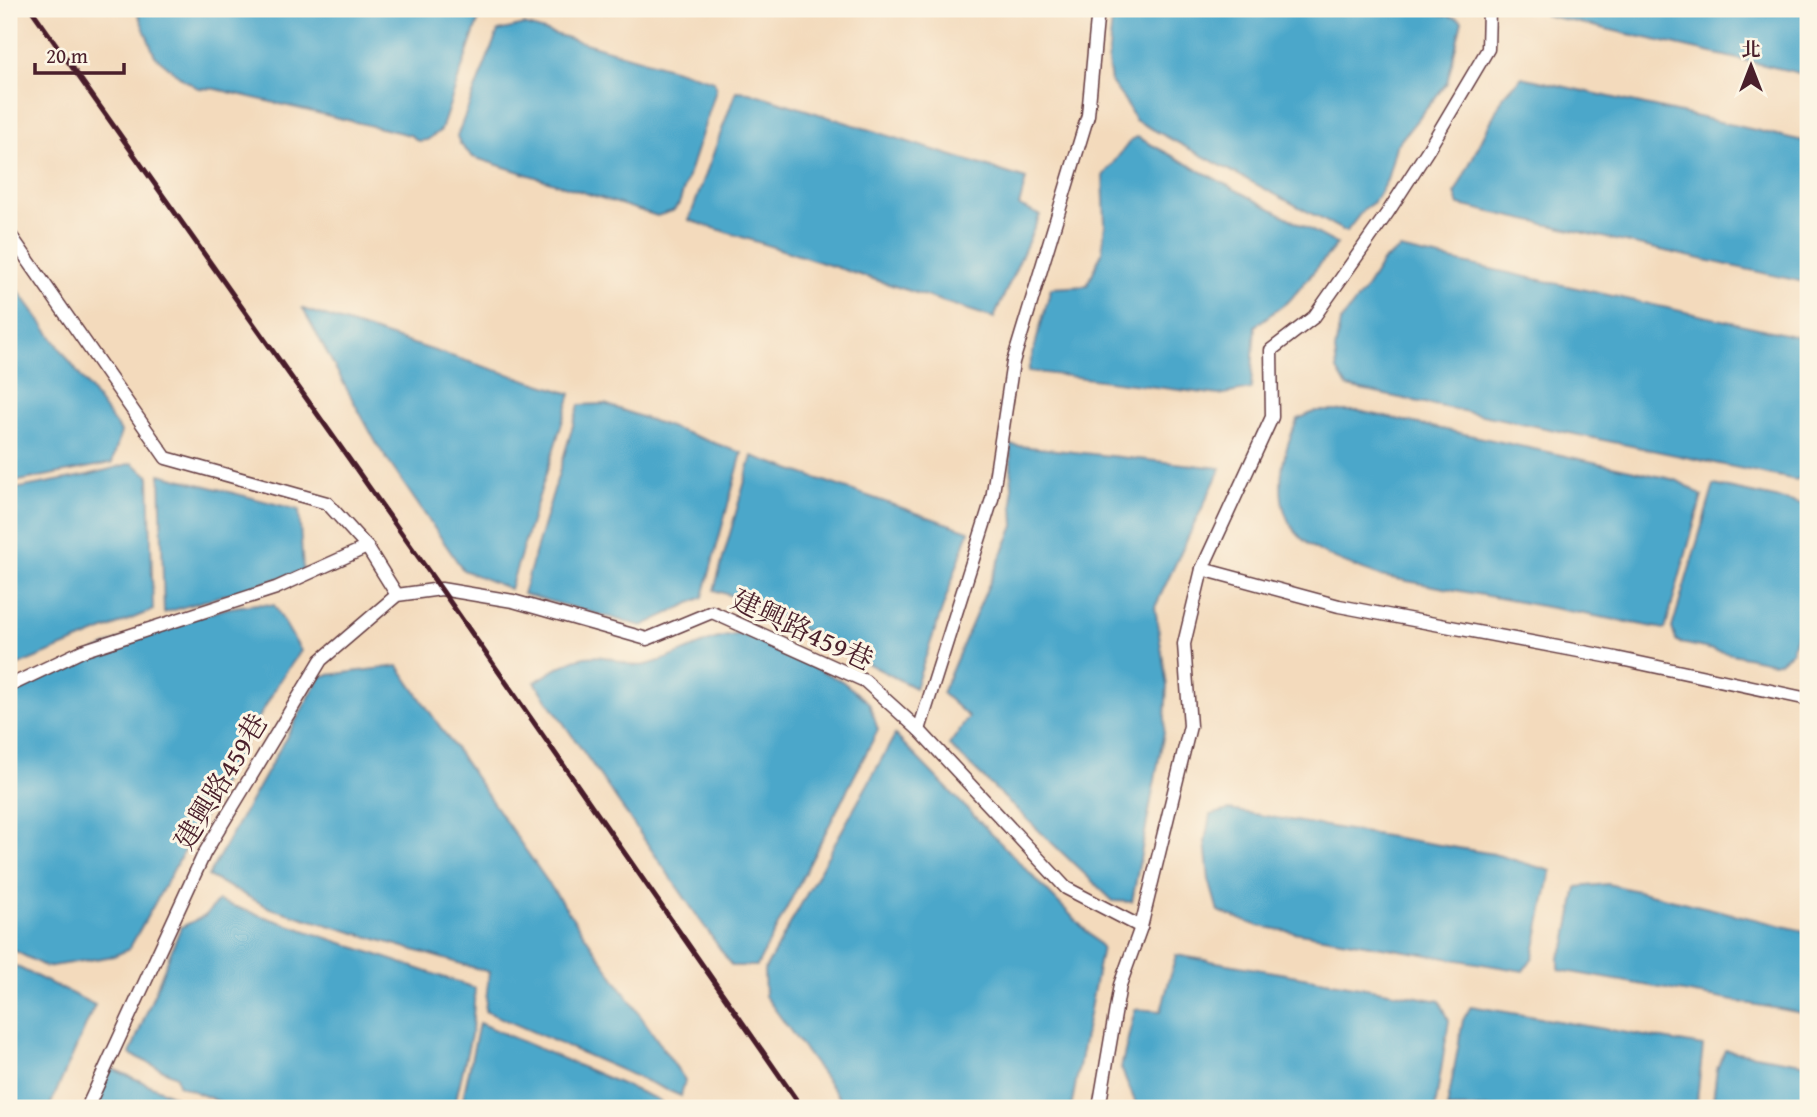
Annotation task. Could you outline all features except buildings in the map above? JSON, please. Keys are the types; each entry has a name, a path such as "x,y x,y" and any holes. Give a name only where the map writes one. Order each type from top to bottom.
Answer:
{"lane":[{"path":"919,730 992,499 1013,362 1088,115 1098,9"},
{"path":"1099,1108 1120,985 1141,927 1191,726 1184,644 1202,569 1272,416 1271,349 1314,317 1428,150 1488,49 1489,9"},
{"path":"9,233 166,458 327,503 367,547 397,595"},
{"path":"9,686 82,651 276,588 367,547"},
{"path":"1202,569 1339,606 1616,658 1808,699"},
{"name":"建興路459巷","path":"87,1108 204,854 231,808 321,660 397,595 440,589 513,601 647,639 712,612 864,681 919,730 1066,888 1141,927"}],"water":[{"path":"136,9 476,9 479,18 441,130 427,140 418,141 410,135 216,89 198,88 155,56"},
{"path":"1113,9 1420,9 1462,21 1447,83 1396,146 1387,180 1374,202 1364,209 1346,232 1135,120 1111,82 1108,61"},
{"path":"1541,9 1808,9 1808,75 1545,15"},
{"path":"524,25 714,81 716,90 679,204 673,211 657,216 473,157 460,144 457,136 498,31"},
{"path":"1522,77 1808,142 1808,283 1459,205 1455,193 1504,95"},
{"path":"736,91 749,92 1026,179 1019,206 1040,215 994,318 689,220"},
{"path":"1137,137 1337,244 1290,300 1255,326 1251,389 1219,395 1028,371 1051,288 1087,286 1102,252 1105,224 1103,176 1131,140"},
{"path":"1400,249 1808,339 1808,463 1805,475 1796,480 1347,387 1337,370 1335,350 1340,322 1383,261"},
{"path":"9,278 121,432 112,463 9,483"},
{"path":"303,309 571,394 510,589 463,570 378,446"},
{"path":"605,404 742,453 703,597 642,626 523,594 579,405"},
{"path":"1316,411 1359,411 1676,480 1691,488 1702,496 1665,629 1380,576 1315,549 1295,531 1287,516 1282,501 1281,484 1286,450 1298,419"},
{"path":"1010,445 1221,468 1155,607 1167,686 1164,732 1132,902 1113,901 949,745 969,717 942,693 1014,526"},
{"path":"752,456 969,531 915,688 748,601 714,590"},
{"path":"132,463 149,476 153,610 9,669 9,490 88,475"},
{"path":"160,474 299,510 303,571 164,613"},
{"path":"1714,485 1808,505 1808,592 1792,651 1781,661 1774,663 1676,640 1672,628"},
{"path":"255,604 274,605 301,651 280,680 129,949 114,956 46,967 9,948 9,692 121,639 228,608"},
{"path":"739,634 753,638 842,681 869,703 878,730 757,966 732,966 535,682 561,666 579,659 598,656 641,666 715,639"},
{"path":"398,666 685,1080 681,1096 485,1011 489,972 270,908 208,876 321,676"},
{"path":"895,735 1102,947 1071,1108 847,1108 765,996 764,971"},
{"path":"1229,810 1494,854 1551,871 1533,957 1523,971 1258,926 1218,911 1209,880 1205,841 1210,815"},
{"path":"1608,884 1808,932 1808,1014 1559,970 1559,957 1566,943 1577,887"},
{"path":"218,901 475,988 472,1031 454,1108 235,1108 178,1085 176,1076 130,1054 181,927 205,916"},
{"path":"1176,955 1440,1001 1449,1020 1435,1108 1137,1106 1121,1068 1135,1009 1161,1011"},
{"path":"9,963 95,1005 49,1108 9,1108"},
{"path":"1471,1006 1703,1046 1696,1108 1447,1108 1463,1020"},
{"path":"479,1023 654,1098 669,1108 461,1108"},
{"path":"1725,1050 1808,1064 1808,1108 1712,1108 1717,1069"},
{"path":"113,1069 195,1108 87,1108 104,1072"}],"railway":[{"path":"31,9 441,589 802,1108"}]}
